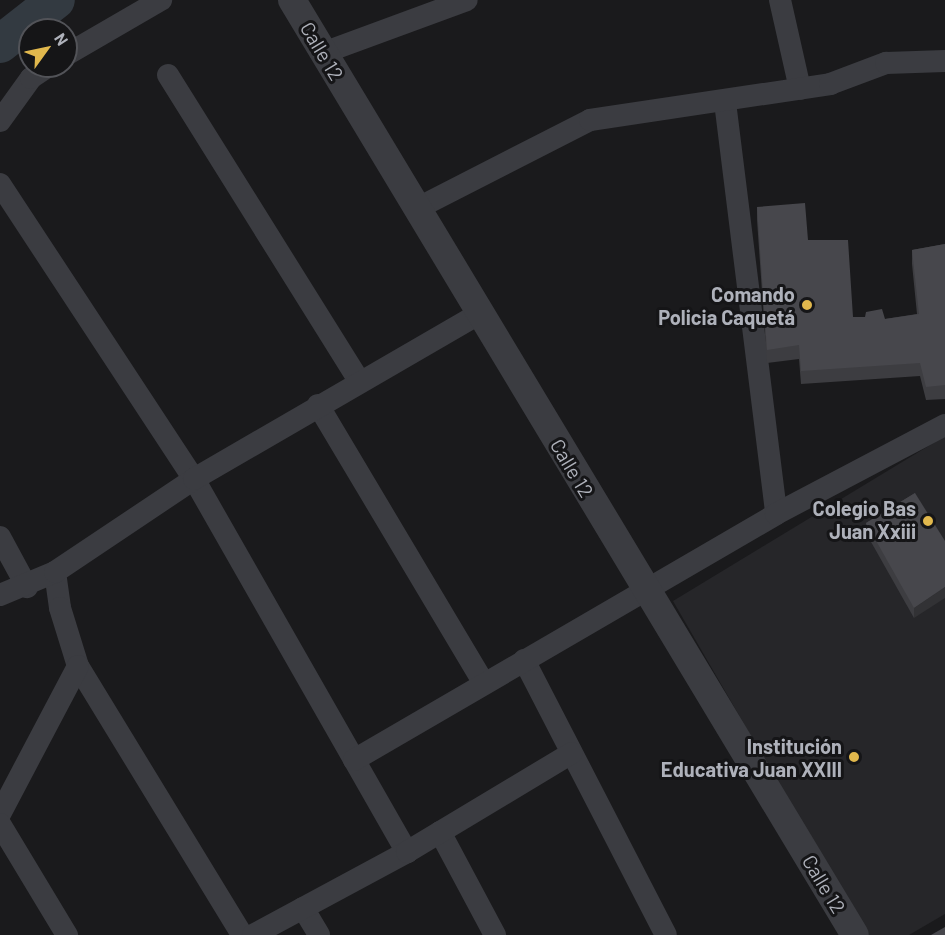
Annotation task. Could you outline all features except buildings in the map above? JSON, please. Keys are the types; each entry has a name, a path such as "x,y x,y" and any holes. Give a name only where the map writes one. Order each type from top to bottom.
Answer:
{"street":[{"path":"78,48 161,0"},
{"name":"Calle 12","path":"292,0 855,935"},
{"path":"323,53 466,0"},
{"path":"780,0 800,89"},
{"path":"416,208 590,120 726,102 830,84 886,63 945,61"},
{"path":"168,75 359,381"},
{"path":"0,121 31,78"},
{"path":"726,102 776,514"},
{"path":"0,184 194,478 407,852"},
{"path":"0,595 27,587 55,572 194,478 479,314"},
{"path":"318,405 483,682"},
{"path":"354,760 483,682 647,593 776,514 945,425"},
{"path":"0,537 27,587"},
{"path":"55,572 60,608 78,666 242,935"},
{"path":"524,660 666,935"},
{"path":"0,814 78,666"},
{"path":"253,935 407,852 572,753"},
{"path":"0,824 67,935"},
{"path":"440,832 495,935"},
{"path":"303,908 319,935"}],"shaded area":[{"name":"Institución Educativa Juan XXIII","path":"945,436 945,914 909,935 866,935 673,601"}],"waterway":[{"path":"0,44 56,0"}],"place":[{"name":"Comando Policia Caquetá","path":"807,305"},
{"name":"Colegio Bas Juan Xxiii","path":"928,521"},
{"name":"Institución Educativa Juan XXIII","path":"854,757"}]}
